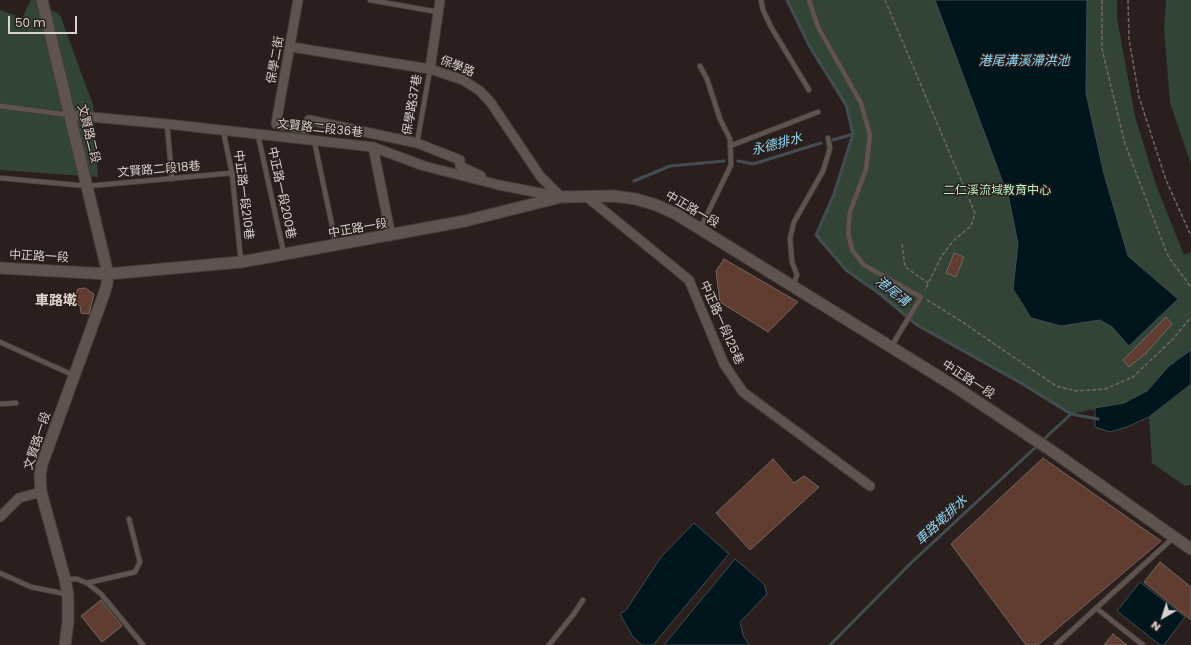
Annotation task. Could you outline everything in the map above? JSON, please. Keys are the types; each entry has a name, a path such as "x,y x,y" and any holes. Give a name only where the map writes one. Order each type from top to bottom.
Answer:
{"main road":[{"name":"文賢路二段","path":"42,0 108,274"},
{"name":"中正路一段","path":"0,268 108,274 241,262 284,256 392,236 465,221 561,197 626,197 646,201 676,214 891,347 1026,434 1191,549"},
{"name":"文賢路一段","path":"64,645 68,622 68,595 39,480 42,464 107,284 108,274"}],"street":[{"name":"保學二街","path":"298,0 291,47 276,124 306,129 309,120 417,143"},
{"path":"430,69 440,0"},
{"name":"保學路","path":"291,47 430,69 463,80 480,91 501,115 540,176 561,197"},
{"name":"文賢路二段36巷","path":"70,115 223,130 372,147 424,166 499,185 561,197"},
{"path":"417,143 460,160 460,166 499,185"},
{"path":"372,147 392,236"},
{"name":"中正路一段125巷","path":"587,197 689,280 724,364 742,392 870,486"},
{"path":"0,517 20,498 41,492"}],"lane":[{"path":"370,0 438,12"},
{"path":"761,0 763,10 771,27 809,90"},
{"path":"809,0 818,27 861,103 870,135 866,169 850,212 848,232 852,250 864,265 922,297 891,347"},
{"path":"700,66 707,79 720,119 730,140 732,165 700,229"},
{"name":"保學路37巷","path":"417,143 430,69"},
{"path":"0,106 70,115"},
{"path":"730,146 818,112"},
{"path":"166,124 172,179"},
{"name":"中正路一段210巷","path":"223,130 232,173 241,262"},
{"name":"中正路一段200巷","path":"258,135 284,256"},
{"path":"793,286 797,275 792,262 790,238 794,222 823,171 830,148 828,138"},
{"path":"314,140 337,246"},
{"name":"文賢路二段18巷","path":"0,178 88,186 232,173"},
{"path":"0,342 75,376"},
{"path":"0,404 16,403"},
{"path":"87,582 135,572 140,562 129,519"},
{"path":"1056,645 1174,537"},
{"path":"0,573 31,587 68,595"},
{"path":"65,579 77,579 87,582 101,594 143,645"},
{"path":"549,645 583,600"},
{"path":"1096,608 1143,645"}],"path":[{"path":"884,0 976,213 972,226 954,240 941,257 922,297 958,319 1056,386 1076,391 1105,389 1133,377 1173,339 1191,318"},
{"path":"1102,0 1102,49 1125,144 1168,256 1191,287"},
{"path":"1128,0 1129,39 1139,97 1166,180 1191,236"},
{"path":"902,244 905,268 928,283"}],"green space":[{"path":"31,0 35,0 60,15 93,105 98,177 0,170 0,10 22,18"},
{"name":"二仁溪流域教育中心","path":"787,0 1117,0 1117,18 1135,116 1156,185 1184,255 1191,252 1191,350 1169,366 1147,391 1124,403 1071,414 1021,383 917,325 880,294 846,270 816,235 834,194 853,134 846,105 810,47"},
{"path":"1166,0 1191,0 1191,164 1170,103 1164,28"},
{"path":"1191,384 1191,485 1185,486 1152,463 1149,417"}],"water":[{"name":"港尾溝溪滯洪池","path":"935,0 1087,0 1086,93 1104,174 1128,256 1178,299 1129,346 1112,327 1100,320 1061,326 1031,318 1013,289 1018,244 1009,199"},
{"path":"1191,350 1191,384 1149,417 1127,427 1110,432 1095,427 1095,408 1124,403 1147,391 1169,366"},
{"path":"694,523 729,554 653,645 642,645 633,637 620,614 626,610 661,557"},
{"path":"735,559 764,584 767,594 740,622 743,635 749,645 664,645"},
{"path":"1140,582 1185,617 1164,645 1160,645 1117,611"}],"building":[{"path":"954,253 964,257 956,277 946,273"},
{"path":"724,259 798,302 768,332 720,302 716,271"},
{"path":"85,288 94,294 89,314 81,313 80,306 73,300 78,289"},
{"path":"1166,317 1172,324 1146,353 1129,367 1123,360"},
{"path":"1043,458 1161,541 1038,645 1026,645 951,544"},
{"path":"773,459 794,483 804,476 819,487 750,550 716,513"},
{"path":"1160,562 1191,587 1191,620 1144,582"},
{"path":"101,600 122,626 102,642 81,616"},
{"path":"1113,634 1127,645 1104,645"}],"waterway":[{"name":"港尾溝","path":"787,0 810,47 846,105 853,134 834,194 816,235 846,270 880,294 917,325 1021,383 1071,414 1098,419"},
{"name":"永德排水","path":"833,140 853,134"},
{"name":"永德排水","path":"738,161 753,164 821,143"},
{"name":"永德排水","path":"634,181 670,166 724,161"},
{"name":"車路墘排水","path":"1042,441 1071,414"},
{"name":"車路墘排水","path":"830,645 912,562 1038,445"}],"district":[{"name":"車路墘","path":"56,301"}]}
